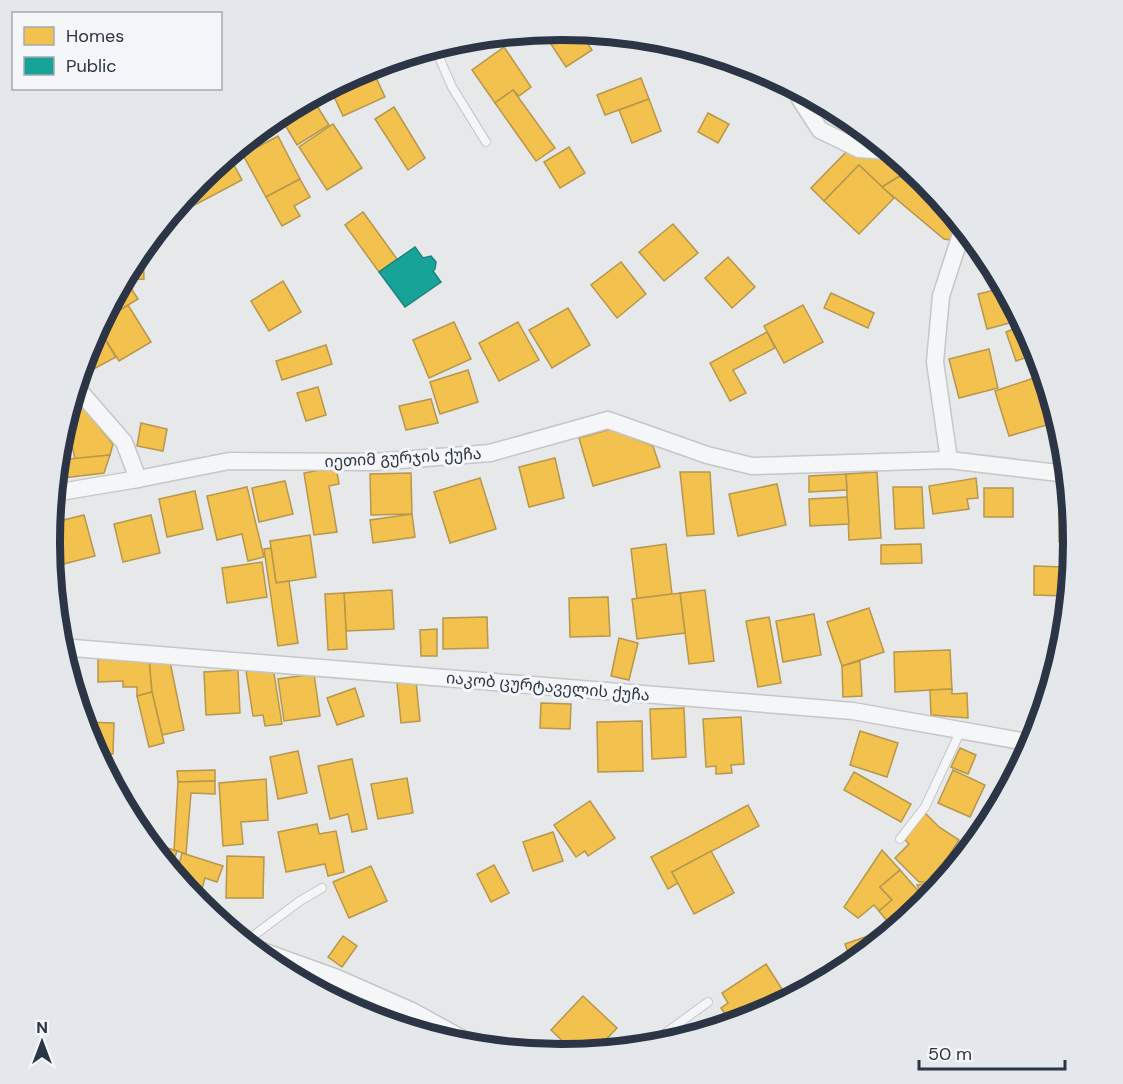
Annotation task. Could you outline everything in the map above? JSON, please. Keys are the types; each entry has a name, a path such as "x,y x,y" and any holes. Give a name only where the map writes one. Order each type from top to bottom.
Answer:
{"street":[{"path":"802,103 820,130 859,149 874,150"},
{"path":"949,460 935,362 941,296 960,238"},
{"path":"83,393 124,442 138,479"},
{"name":"იეთიმ გურჯის ქუჩა","path":"63,492 229,461 374,462 490,453 608,420 707,455 752,466 949,460 1058,473"},
{"name":"იაკობ ცურტაველის ქუჩა","path":"72,648 853,711 1022,741"},
{"path":"282,958 337,978 401,1006 444,1029"}],"lane":[{"path":"439,56 452,87 486,142"},
{"path":"900,839 925,807 961,730"},
{"path":"252,937 300,901 322,888"},
{"path":"668,1032 708,1002"}],"building: Homes":[{"path":"549,41 586,42 592,50 566,67"},
{"path":"504,47 531,87 519,96 513,90 495,103 472,70"},
{"path":"376,77 385,97 343,116 334,96"},
{"path":"641,78 649,99 605,115 597,95"},
{"path":"513,90 555,148 536,161 495,103"},
{"path":"649,99 661,131 632,143 619,110"},
{"path":"316,105 329,125 297,145 284,124"},
{"path":"394,107 425,158 408,170 375,119"},
{"path":"708,113 729,124 718,143 698,132"},
{"path":"333,124 362,168 327,190 299,147"},
{"path":"278,136 300,179 266,197 243,155"},
{"path":"569,147 585,173 560,188 544,162"},
{"path":"848,150 883,157 905,177 898,177 882,187 859,165 824,201 811,188"},
{"path":"233,163 242,180 189,208 207,187"},
{"path":"859,165 894,198 859,234 824,201"},
{"path":"898,177 905,177 939,211 958,235 956,241 944,239 882,187"},
{"path":"300,179 310,197 294,206 300,216 282,226 266,197"},
{"path":"363,212 397,259 379,272 345,225"},
{"path":"673,224 698,253 664,281 639,252"},
{"path":"728,257 755,287 732,308 705,278"},
{"path":"621,262 646,294 617,318 591,285"},
{"path":"144,265 144,279 134,279"},
{"path":"283,281 301,312 269,331 251,301"},
{"path":"130,286 138,299 116,313"},
{"path":"995,290 1012,322 987,329 978,294"},
{"path":"831,293 874,313 868,328 824,308"},
{"path":"128,305 151,342 119,361 104,337 116,312"},
{"path":"803,305 823,342 784,363 764,326"},
{"path":"568,308 590,345 552,368 529,330"},
{"path":"454,322 471,359 429,378 413,340"},
{"path":"518,322 539,360 499,381 479,343"},
{"path":"1015,328 1028,357 1016,361 1006,332"},
{"path":"767,332 775,348 733,370 746,393 730,401 710,363"},
{"path":"104,337 116,357 91,371"},
{"path":"326,345 332,364 282,380 276,361"},
{"path":"989,349 998,388 959,398 949,359"},
{"path":"468,370 478,402 440,414 430,382"},
{"path":"1035,378 1049,424 1009,436 995,391"},
{"path":"318,387 326,415 306,421 297,393"},
{"path":"431,399 438,423 406,430 399,406"},
{"path":"79,405 113,444 110,455 75,459 71,440"},
{"path":"141,423 167,429 163,451 137,446"},
{"path":"611,429 653,446 660,467 593,486 579,438"},
{"path":"110,455 104,473 64,478 67,459"},
{"path":"555,458 564,498 529,507 519,467"},
{"path":"336,467 339,484 329,486 337,532 314,535 304,473"},
{"path":"680,472 710,472 714,534 687,536"},
{"path":"877,472 881,538 849,540 846,474"},
{"path":"411,473 412,514 371,515 370,474"},
{"path":"846,474 847,490 809,492 809,476"},
{"path":"480,478 496,529 450,543 434,492"},
{"path":"976,478 978,498 967,499 969,509 933,514 929,486"},
{"path":"285,481 293,514 259,522 252,488"},
{"path":"777,484 786,525 738,536 729,494"},
{"path":"247,487 264,557 248,561 242,534 217,540 207,496"},
{"path":"893,487 922,487 924,528 895,529"},
{"path":"984,488 1013,488 1013,517 984,517"},
{"path":"195,491 203,529 167,537 159,499"},
{"path":"1059,493 1060,493 1063,542 1059,542"},
{"path":"847,497 849,524 810,526 809,499"},
{"path":"412,514 415,537 373,543 370,520"},
{"path":"84,515 95,556 61,565 61,521"},
{"path":"151,515 160,553 123,562 114,524"},
{"path":"310,535 316,577 276,583 270,541"},
{"path":"666,544 672,594 637,599 631,549"},
{"path":"921,544 922,563 881,564 881,545"},
{"path":"271,548 276,583 289,581 298,643 278,646 264,549"},
{"path":"262,562 267,597 227,603 222,568"},
{"path":"1034,566 1062,567 1060,596 1034,595"},
{"path":"392,590 394,629 346,631 344,593"},
{"path":"705,590 714,661 689,664 680,593"},
{"path":"344,593 347,649 328,650 325,594"},
{"path":"680,593 685,633 637,639 632,599"},
{"path":"608,597 610,636 570,637 569,598"},
{"path":"869,608 884,652 842,666 827,622"},
{"path":"814,614 821,655 783,662 776,621"},
{"path":"487,617 488,648 443,649 443,618"},
{"path":"769,617 781,683 758,687 746,621"},
{"path":"437,629 437,656 421,656 420,630"},
{"path":"619,638 638,643 629,680 611,676"},
{"path":"950,650 952,689 895,692 894,652"},
{"path":"98,657 149,657 152,692 137,696 137,687 123,687 123,681 98,682"},
{"path":"149,657 169,657 184,730 162,735 152,692"},
{"path":"860,661 862,696 843,697 842,666"},
{"path":"273,667 282,724 265,726 263,715 253,716 246,671"},
{"path":"238,670 240,713 206,715 204,672"},
{"path":"314,674 320,716 284,721 278,679"},
{"path":"416,681 420,721 401,723 397,683"},
{"path":"355,688 364,716 337,725 327,698"},
{"path":"952,689 952,694 967,693 968,718 931,715 930,690"},
{"path":"152,692 164,743 149,747 137,696"},
{"path":"541,703 571,704 570,729 540,728"},
{"path":"684,708 686,757 652,759 650,709"},
{"path":"741,717 744,764 731,765 732,773 716,774 716,766 706,767 703,719"},
{"path":"642,721 643,771 598,772 597,722"},
{"path":"94,722 114,723 113,754 107,753"},
{"path":"860,731 898,743 887,777 850,765"},
{"path":"960,748 976,755 968,774 951,767"},
{"path":"298,751 307,793 278,799 270,757"},
{"path":"352,759 367,829 352,832 348,814 330,819 318,766"},
{"path":"215,770 215,781 178,782 177,771"},
{"path":"953,770 985,785 970,817 938,803"},
{"path":"854,772 911,804 901,822 844,790"},
{"path":"407,778 413,813 378,819 371,784"},
{"path":"266,779 268,820 241,822 243,844 223,846 219,783"},
{"path":"215,781 215,794 191,793 186,854 174,850 178,782"},
{"path":"590,801 615,838 588,856 585,851 576,857 554,825"},
{"path":"748,805 759,826 672,872 678,883 668,889 651,857"},
{"path":"924,812 939,827 959,840 935,877 930,882 919,882 895,858 909,844 905,840"},
{"path":"317,824 319,834 336,831 344,872 328,876 325,864 286,872 278,832"},
{"path":"553,832 563,861 533,871 523,842"},
{"path":"164,847 177,851 174,860"},
{"path":"882,850 900,870 880,887 892,900 879,911 874,905 858,918 844,907"},
{"path":"711,851 734,893 694,914 672,872"},
{"path":"182,853 223,866 217,882 205,878 201,891 178,866"},
{"path":"227,856 264,857 263,898 226,898"},
{"path":"494,865 509,893 491,902 477,874"},
{"path":"371,866 387,901 349,918 333,882"},
{"path":"900,870 920,893 888,922 879,911 892,900 880,887"},
{"path":"929,883 921,892 917,885"},
{"path":"875,934 848,953 845,944"},
{"path":"343,936 357,946 342,967 328,957"},
{"path":"766,964 784,992 726,1016 721,1008 728,1003 722,993"},
{"path":"583,996 617,1028 605,1041 565,1044 551,1030"}],"building: Public":[{"path":"415,247 423,258 431,256 436,262 433,271 441,282 405,307 379,272"}]}
